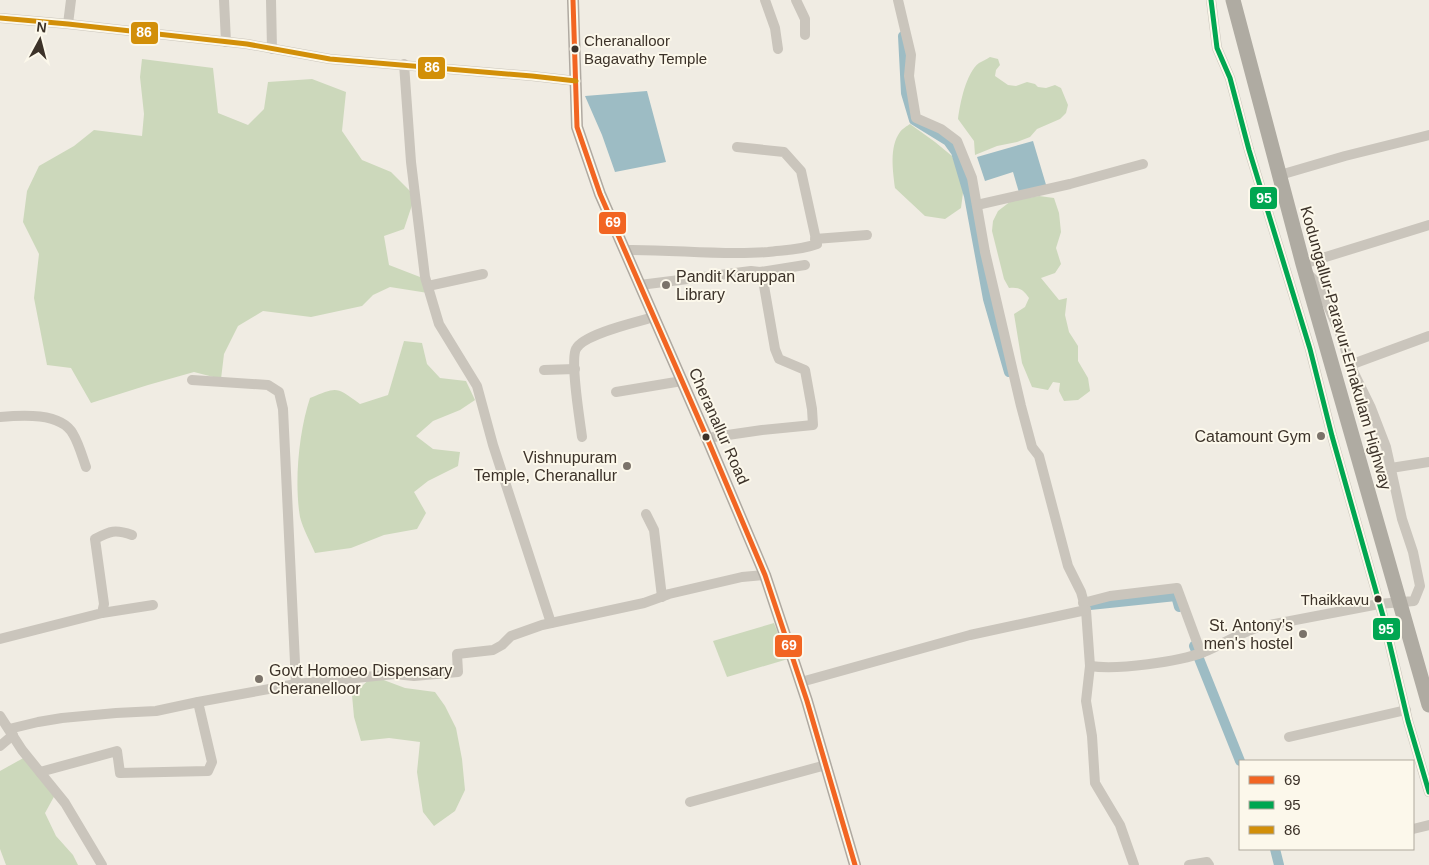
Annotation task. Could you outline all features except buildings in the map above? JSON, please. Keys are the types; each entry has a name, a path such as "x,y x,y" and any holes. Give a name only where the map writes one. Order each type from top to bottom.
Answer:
{"highway":[{"name":"Kodungallur-Paravur-Ernakulam Highway","path":"1233,0 1305,268 1429,705"}],"main road":[{"name":"Cheranallur Road","path":"573,0 577,127 600,194 765,575 801,682 855,865"}],"street":[{"path":"68,24 72,0"},
{"path":"224,0 226,42"},
{"path":"271,0 272,48"},
{"path":"766,0 775,28 778,49"},
{"path":"796,0 805,19 805,35"},
{"path":"898,0 911,55 909,76 916,118 941,129 957,141 972,178 985,252 1021,406 1032,447 1039,456 1068,566 1081,592 1085,607 1090,666 1086,701 1092,736 1095,783 1120,825 1134,865"},
{"path":"1211,0 1217,48 1230,78 1249,150 1310,349 1429,792"},
{"path":"0,18 226,42 330,58 576,81"},
{"path":"404,64 411,162 424,276 439,324 477,386 493,445 551,623"},
{"path":"1280,175 1429,135"},
{"path":"624,250 735,254 803,249 817,244 801,171 784,152 736,147"},
{"path":"977,205 1070,184 1143,164"},
{"path":"1090,666 1102,668 1151,664 1198,654 1241,633 1259,627 1379,604 1400,604 1414,601 1425,585 1402,519 1386,447 1371,408 1350,365 1342,338 1318,285 1305,268 1429,225"},
{"path":"815,239 867,234"},
{"path":"640,285 805,266"},
{"path":"707,438 813,425 805,370 779,359 775,349 760,272"},
{"path":"428,286 483,274"},
{"path":"582,438 575,370 575,350 581,342 594,335 654,317"},
{"path":"1350,365 1429,336"},
{"path":"544,370 575,370"},
{"path":"192,380 268,385 279,392 283,409 296,684"},
{"path":"616,392 682,382"},
{"path":"0,417 23,415 57,419 72,432 86,467"},
{"path":"1391,468 1429,462"},
{"path":"646,514 654,530 662,597"},
{"path":"102,613 104,604 95,539 110,531 122,531 132,535"},
{"path":"0,746 11,732 38,722 81,716 156,711 296,684 395,674 414,676 458,672 457,654 494,650 511,636 542,625 644,603 742,577 765,575"},
{"path":"801,682 970,635 1085,607 1110,596 1177,588 1194,631 1198,654"},
{"path":"0,639 102,613 153,605"},
{"path":"40,772 117,751 120,773 208,771 212,762 198,702"},
{"path":"1289,737 1406,710"},
{"path":"0,716 65,804 102,865"},
{"path":"690,802 826,765"},
{"path":"1414,829 1429,825"},
{"path":"1189,865 1207,862 1209,865"}],"green space":[{"path":"990,57 998,59 1000,65 996,70 995,76 1008,85 1016,86 1027,82 1046,88 1055,85 1061,88 1068,105 1066,113 1060,119 1037,129 1030,137 997,146 975,155 974,141 958,119 959,112 964,89 974,68"},
{"path":"142,59 213,68 218,113 248,125 264,109 268,82 312,79 346,92 342,131 362,160 391,172 415,196 404,229 384,236 389,265 420,277 428,293 390,287 373,295 362,306 311,317 263,311 238,326 224,354 221,379 194,372 91,403 71,368 47,365 34,298 39,254 23,222 27,191 39,166 74,146 94,130 142,136 144,114 140,77"},
{"path":"910,124 952,156 964,185 961,208 945,219 925,216 895,188 893,174 894,145 900,132"},
{"path":"1039,196 1054,198 1059,213 1061,232 1056,248 1061,264 1055,273 1041,278 1059,300 1067,298 1065,315 1069,332 1078,346 1078,361 1088,378 1090,391 1078,400 1064,401 1059,391 1060,383 1053,382 1048,390 1032,387 1022,363 1014,314 1025,307 1029,298 1020,289 1009,288 1004,279 992,231 993,221 998,211 1011,201"},
{"path":"404,341 422,343 427,364 440,378 466,381 475,400 460,410 433,421 416,436 433,449 460,452 458,466 428,481 414,492 426,513 417,529 384,535 351,548 315,553 300,517 297,488 300,441 310,398 336,390 341,391 360,404 388,395"},
{"path":"774,623 788,659 727,677 713,641"},
{"path":"373,676 405,688 435,692 445,706 456,728 465,790 455,811 434,826 423,812 417,772 420,742 389,738 361,741 354,717 352,695"},
{"path":"27,756 56,793 45,813 56,836 73,855 78,865 6,865 0,849 0,771"}],"water":[{"path":"647,91 666,162 615,172 585,96"},
{"path":"1033,141 1047,188 1020,196 1013,172 985,181 977,157"}],"waterway":[{"path":"903,36 906,93 914,120 948,141 956,152 969,196 988,299 1009,372"},
{"path":"1090,605 1176,596 1179,607"},
{"path":"1194,646 1240,760"},
{"path":"1275,850 1279,865"}],"transit line":[{"name":"69","path":"573,0 577,127 600,194 765,575 807,701 855,865"},
{"name":"95","path":"1211,0 1217,48 1230,78 1249,150 1310,349 1332,436 1383,616 1408,721 1429,792"},
{"name":"86","path":"0,18 247,44 330,59 576,81"}],"place":[{"name":"Cheranalloor Bagavathy Temple","path":"575,49"},
{"name":"Pandit Karuppan Library","path":"666,285"},
{"name":"Catamount Gym","path":"1321,436"},
{"name":"Vishnupuram Temple, Cheranallur","path":"627,466"},
{"name":"Thaikkavu","path":"1378,599"},
{"name":"St. Antony's men's hostel","path":"1303,634"},
{"name":"Govt Homoeo Dispensary Cheranelloor","path":"259,679"}]}
